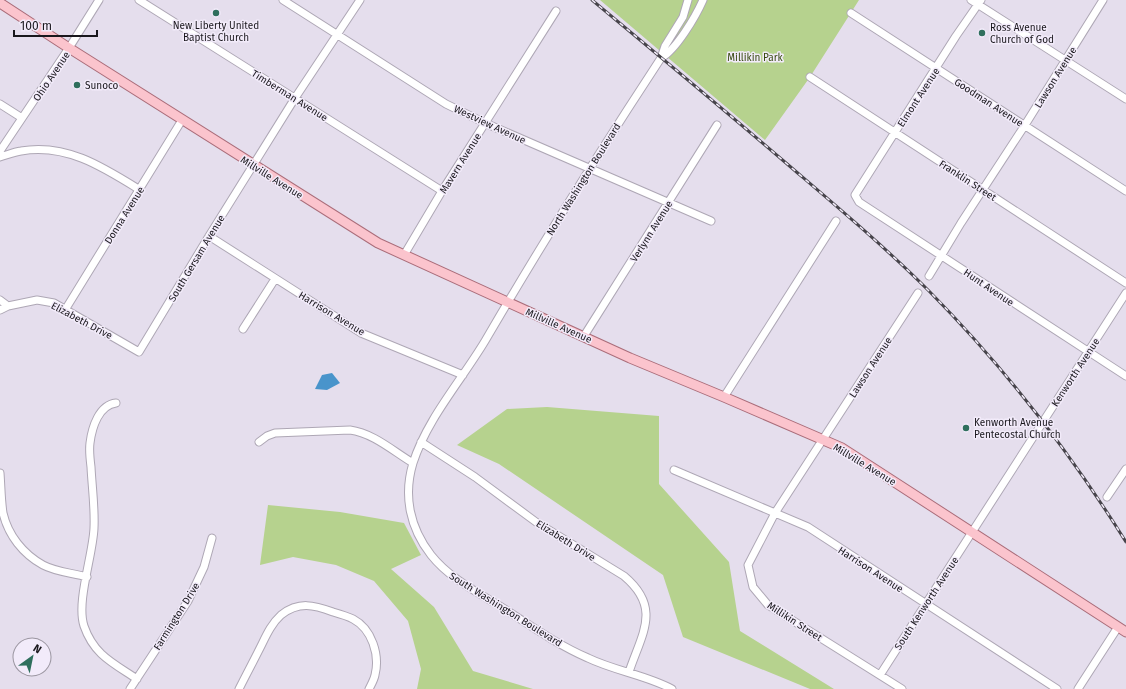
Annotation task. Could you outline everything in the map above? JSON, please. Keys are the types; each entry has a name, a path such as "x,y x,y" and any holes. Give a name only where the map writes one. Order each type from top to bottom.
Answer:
{"main road":[{"name":"Millville Avenue","path":"0,2 69,48 378,243 630,358 724,397 852,454 1122,629"}],"street":[{"name":"Ohio Avenue","path":"0,151 69,48 99,0"},
{"name":"Timberman Avenue","path":"139,0 442,191"},
{"name":"Westview Avenue","path":"283,0 446,104 485,123 711,221"},
{"name":"South Gersam Avenue","path":"139,352 295,98 360,0"},
{"name":"North Washington Boulevard","path":"507,302 589,168 660,58 665,46 683,17 688,0"},
{"name":"North Washington Boulevard","path":"660,58 670,52 690,24 704,0"},
{"path":"971,0 979,2 1126,99"},
{"name":"Lawson Avenue","path":"929,276 960,223 1025,125 1104,0"},
{"name":"Elmont Avenue","path":"855,195 979,2"},
{"name":"Mavern Avenue","path":"404,256 442,191 556,11"},
{"name":"Goodman Avenue","path":"851,13 1126,191"},
{"name":"Franklin Street","path":"810,77 1126,283"},
{"path":"0,104 22,118"},
{"name":"Donna Avenue","path":"65,310 182,120"},
{"name":"Verlynn Avenue","path":"584,336 718,125"},
{"path":"0,157 20,151 41,149 61,151 83,158 108,170 140,190"},
{"name":"Hunt Avenue","path":"855,195 859,202 1126,376"},
{"path":"724,397 836,221"},
{"name":"Harrison Avenue","path":"209,236 361,332 463,375"},
{"path":"243,329 275,279"},
{"name":"Lawson Avenue","path":"822,440 918,293"},
{"name":"Kenworth Avenue","path":"972,532 1126,293"},
{"path":"0,300 8,306"},
{"name":"Elizabeth Drive","path":"0,310 8,306 37,300 54,303 139,352"},
{"name":"South Washington Boulevard","path":"507,302 463,375 431,423 421,442 413,464 408,496 411,516 422,540 432,556 446,570 463,583 553,640 588,658 672,689"},
{"path":"116,403 106,406 102,411 93,430 90,443 94,528 81,610 84,625 95,648 106,659 137,678"},
{"path":"260,442 267,436 275,433 350,430 359,431 369,435 413,464"},
{"name":"Millikin Street","path":"822,440 775,513 748,565 753,587 768,605 902,689"},
{"name":"Elizabeth Drive","path":"421,442 475,477 536,522 624,576 634,585 645,603 647,616 629,672"},
{"path":"1108,497 1126,469"},
{"name":"Harrison Avenue","path":"674,470 808,527 1057,689"},
{"path":"0,473 3,512 8,527 22,548 31,557 44,565 57,570 87,577"},
{"name":"South Kenworth Avenue","path":"880,675 972,532"},
{"name":"Farmington Drive","path":"130,689 188,601 204,567 212,538"},
{"path":"239,689 273,623 283,614 306,605 315,605 335,612 353,619 363,626 375,649 375,675 369,689"},
{"path":"1078,689 1122,629"}],"green space":[{"name":"Millikin Park","path":"600,0 859,0 810,77 765,140"},
{"path":"547,407 659,416 659,484 729,562 740,631 834,689 810,689 683,637 663,575 499,464 457,445 507,409"},
{"path":"268,505 340,512 404,523 421,555 391,569 434,607 473,671 533,689 417,689 421,669 408,621 374,581 336,565 293,557 260,565"}],"water":[{"path":"332,373 340,383 327,390 315,389 322,375"}],"railway":[{"path":"592,0 714,101 841,210 895,258 929,291 984,350 1035,411 1105,508 1126,542"}],"place":[{"name":"New Liberty United Baptist Church","path":"216,13"},
{"name":"Ross Avenue Church of God","path":"982,33"},
{"name":"Sunoco","path":"77,85"},
{"name":"Kenworth Avenue Pentecostal Church","path":"966,428"}]}
